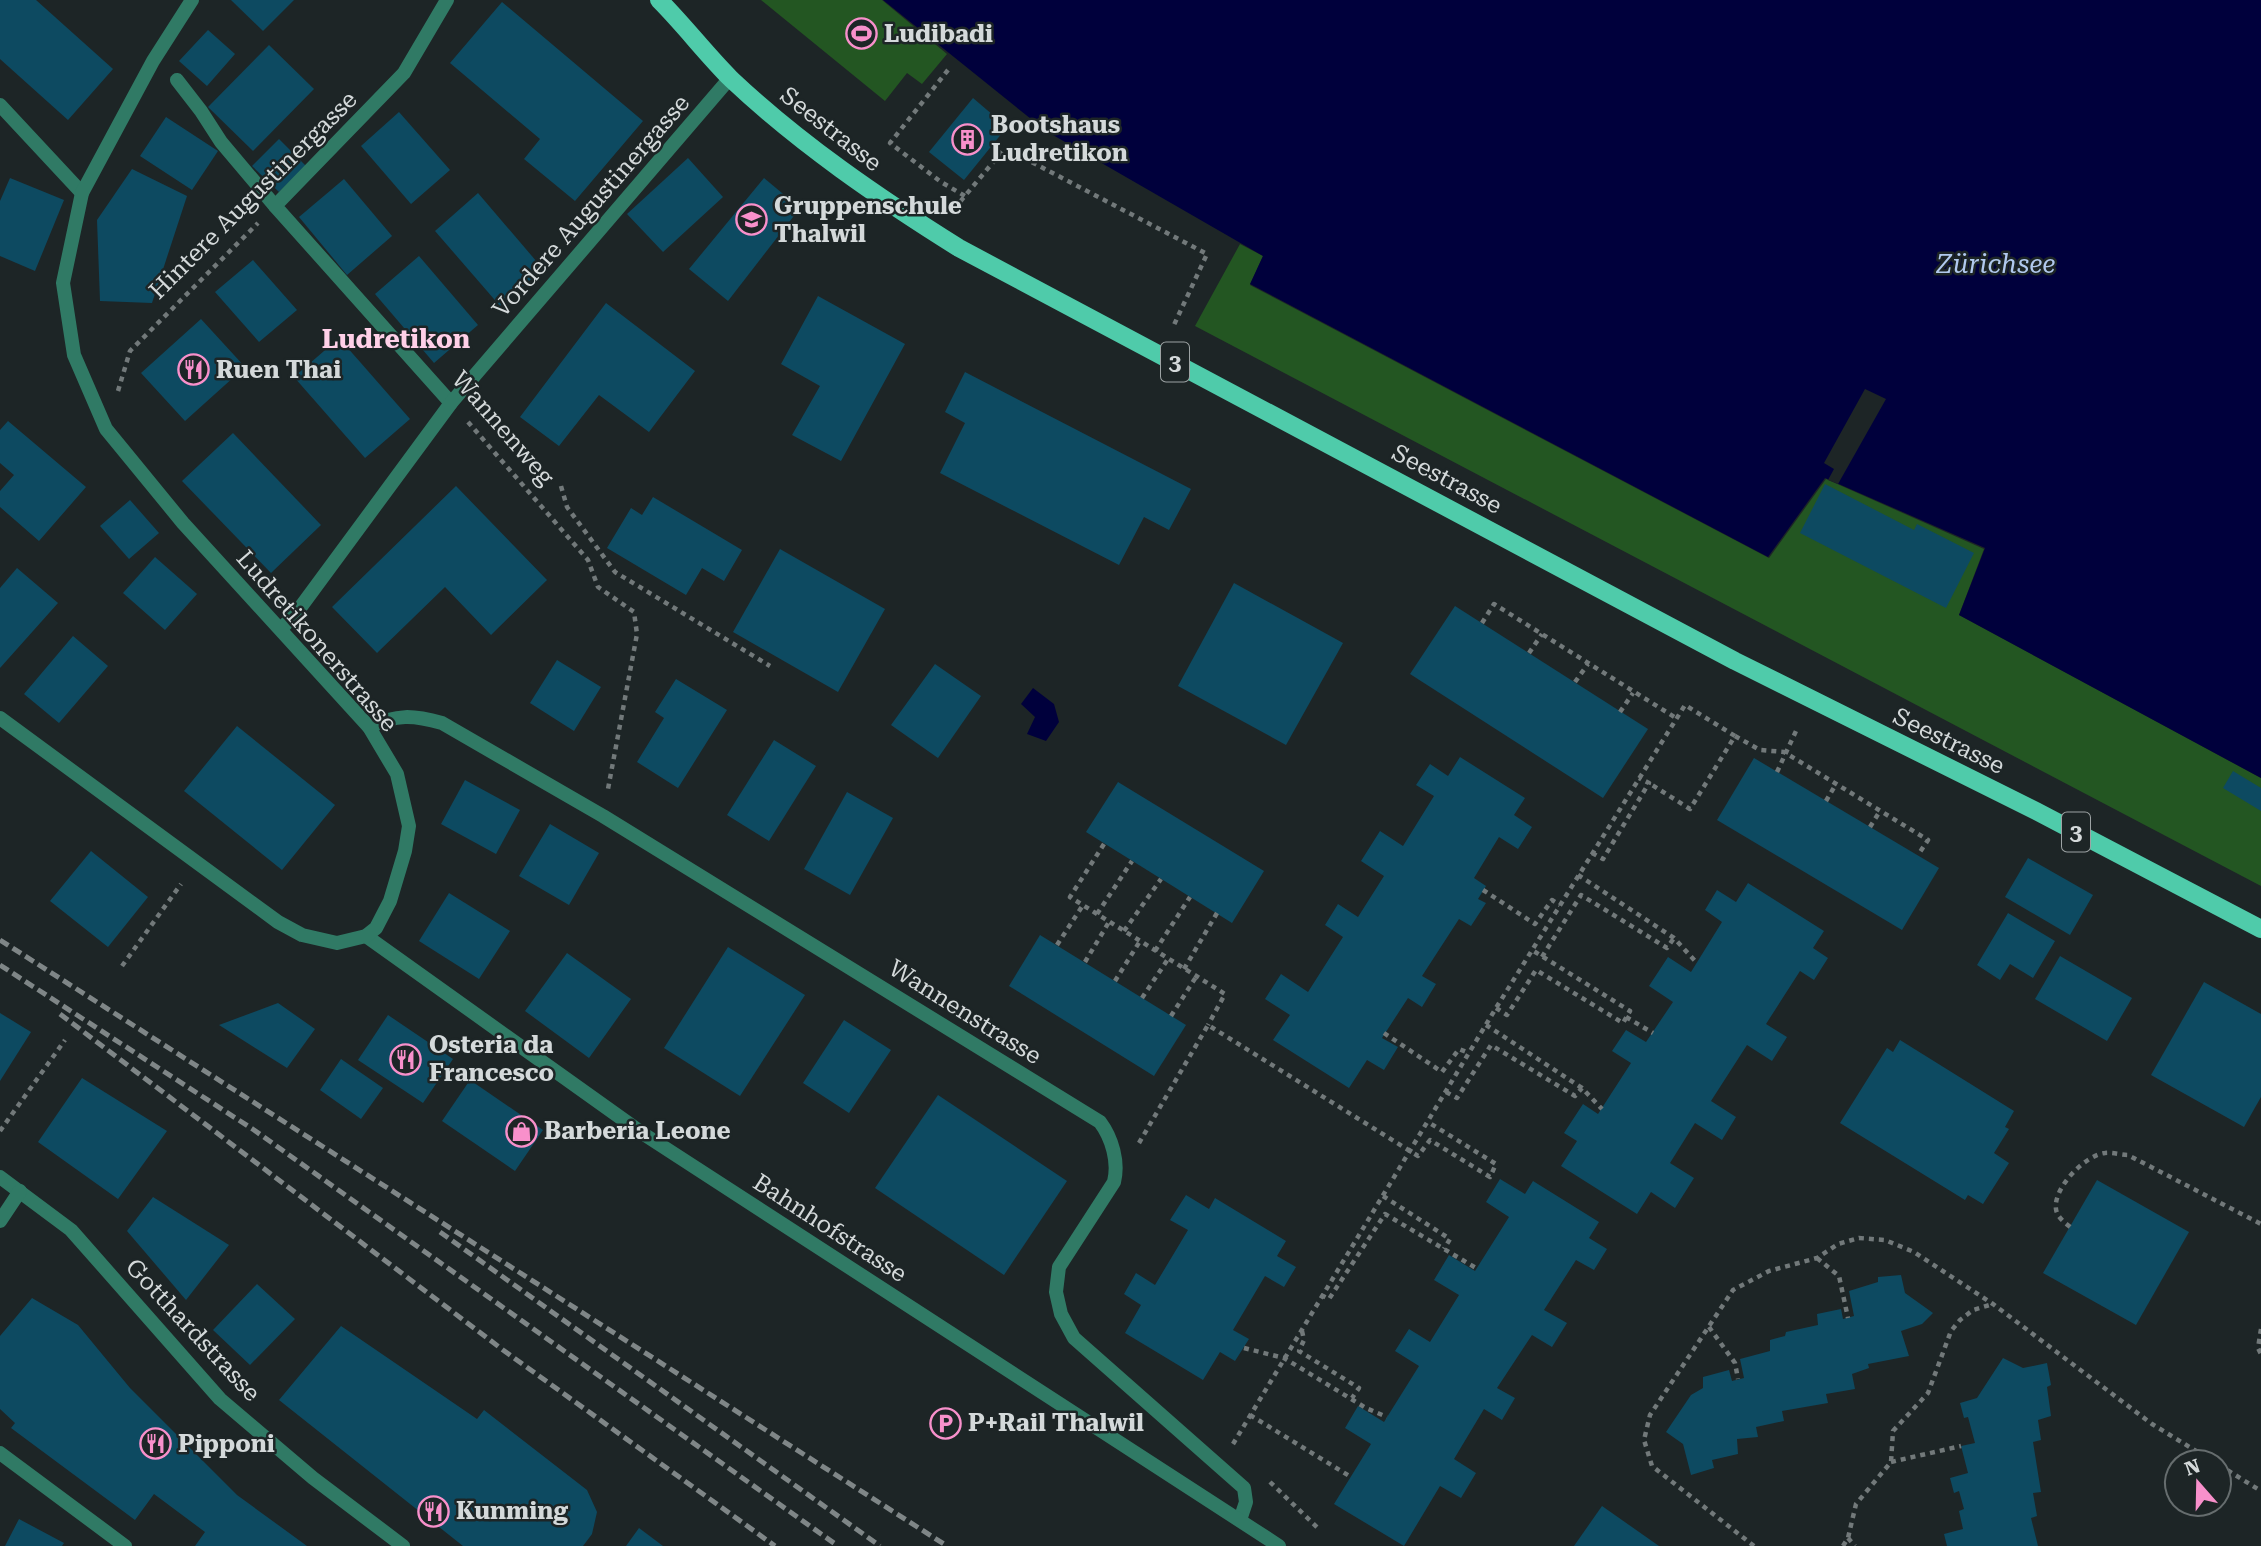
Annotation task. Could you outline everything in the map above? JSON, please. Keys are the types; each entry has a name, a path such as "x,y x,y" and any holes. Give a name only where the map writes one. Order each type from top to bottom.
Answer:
{"main road":[{"name":"Seestrasse","path":"659,0 730,78 800,138 880,198 959,248 1735,661 2036,811 2261,929"}],"street":[{"name":"Ludretikonerstrasse","path":"192,0 153,61 82,193 63,283 74,355 106,429 183,523 369,727 397,774 409,825 405,851 387,908 376,928 366,936"},
{"name":"Hintere Augustinergasse","path":"275,206 404,73 447,0"},
{"name":"Vordere Augustinergasse","path":"281,629 297,612 451,403 730,78"},
{"name":"Wannenweg","path":"177,80 220,142 451,403"},
{"path":"0,105 82,193"},
{"name":"Wannenstrasse","path":"369,727 387,718 415,715 442,723 603,816 1100,1122 1107,1131 1117,1169 1114,1182"},
{"path":"0,718 278,922 302,935 337,943 366,936"},
{"name":"Bahnhofstrasse","path":"366,936 642,1133 1279,1546"},
{"path":"0,1177 20,1191 0,1221"},
{"path":"1114,1182 1059,1267 1056,1292 1060,1314 1074,1338 1244,1488 1246,1502 1240,1520"},
{"name":"Gotthardstrasse","path":"20,1191 71,1230 220,1399 313,1478 403,1546"},
{"path":"0,1453 125,1546"}],"path":[{"path":"948,70 890,143 941,182 965,196"},
{"path":"954,209 1005,148 1207,254 1173,327"},
{"name":"Hintere Augustinergasse","path":"106,429 130,351 275,206"},
{"name":"Wannenweg","path":"451,403 588,560 598,587 634,612 637,635 603,816"},
{"path":"561,486 567,507 615,572 770,666"},
{"path":"1482,623 1494,604 1676,718"},
{"path":"1528,653 1542,634"},
{"path":"1575,682 1588,664"},
{"path":"1620,712 1633,693"},
{"path":"1242,1454 1232,1444 1496,1008 1685,705 1760,750 1784,752 1928,840 1917,855"},
{"path":"1777,772 1796,731"},
{"path":"1639,778 1690,809 1735,736"},
{"path":"1592,853 1603,859 1649,783"},
{"path":"1826,801 1836,784"},
{"path":"1870,827 1880,811"},
{"path":"1104,844 1069,897 1226,995 1114,1182"},
{"path":"1097,914 1132,861"},
{"path":"1578,875 1674,937 1696,962"},
{"path":"1124,931 1161,879"},
{"path":"122,966 181,884"},
{"path":"1483,890 1535,924 1552,900 1560,905"},
{"path":"1542,957 1581,895 1667,948 1674,937"},
{"path":"1155,951 1190,897"},
{"path":"1057,945 1083,905"},
{"path":"1184,969 1217,914"},
{"path":"1085,962 1109,922"},
{"path":"1115,981 1140,941"},
{"path":"1496,1008 1507,1015 1536,970 1623,1023 1630,1011 1532,950"},
{"path":"1142,998 1168,959"},
{"path":"1171,1016 1196,976"},
{"path":"1626,1017 1653,1033"},
{"path":"1486,1025 1582,1088 1602,1109"},
{"path":"1208,1026 1418,1156 1430,1140 1490,1177 1496,1164 1428,1122"},
{"path":"1384,1033 1442,1072 1459,1049 1469,1053"},
{"path":"0,1131 65,1040"},
{"path":"1446,1092 1457,1098 1491,1045 1575,1096 1582,1088"},
{"path":"2070,1227 2061,1219 2056,1209 2059,1195 2078,1166 2104,1153 2128,1156 2261,1224"},
{"path":"1383,1196 1450,1239 1444,1249"},
{"path":"1321,1295 1329,1299 1385,1214 1476,1268"},
{"path":"1754,1546 1652,1466 1644,1440 1650,1415 1733,1290 1769,1271 1817,1258 1839,1244 1859,1238 1885,1240 1913,1252 1993,1304 2152,1424 2191,1448"},
{"path":"1817,1258 1839,1276 1849,1318"},
{"path":"1843,1546 1848,1538 1856,1504 1891,1462 1893,1431 1928,1393 1951,1331 1973,1310 1993,1304"},
{"path":"1709,1327 1735,1363 1738,1379"},
{"path":"2261,1329 2258,1348 2261,1354"},
{"path":"1302,1330 1304,1340 1298,1351 1359,1388 1352,1398"},
{"path":"1244,1348 1284,1358 1387,1417"},
{"path":"1250,1415 1351,1477"},
{"path":"1891,1462 1961,1446"},
{"path":"1261,1473 1320,1530"},
{"path":"2233,1474 2261,1491"},
{"path":"1848,1538 1855,1546"}],"green space":[{"name":"Ludibadi","path":"761,0 882,0 947,54 922,84 907,73 885,101"},
{"path":"1240,244 1263,256 1250,285 1769,558 1826,479 1984,549 1959,615 2261,778 2261,886 1195,326"}],"water":[{"name":"Zürichsee","path":"883,0 2261,0 2261,778 1959,615 1985,548 1825,478 1768,557 1250,284 1263,256 1046,131"},
{"path":"1033,688 1054,704 1059,722 1046,741 1027,734 1035,717 1021,704"}],"pier":[{"path":"1865,389 1886,399 1838,484 1828,480 1834,469 1824,463"}],"building":[{"path":"0,0 36,0 113,69 68,120 0,59"},
{"path":"231,0 294,0 263,31"},
{"path":"502,2 643,121 575,201 524,159 540,139 450,63"},
{"path":"208,30 235,54 207,86 179,61"},
{"path":"269,45 314,89 253,151 208,107"},
{"name":"Bootshaus Ludretikon","path":"973,98 1007,127 964,180 929,152"},
{"path":"399,112 450,170 411,204 361,146"},
{"path":"166,117 218,151 192,190 140,156"},
{"path":"279,139 306,166 279,192 252,166"},
{"path":"688,158 723,197 663,252 627,214"},
{"path":"132,169 187,196 152,303 100,301 97,220"},
{"path":"10,178 64,200 35,271 0,256 0,201"},
{"path":"764,178 800,208 728,301 689,269"},
{"path":"344,179 392,236 347,275 299,217"},
{"path":"478,193 543,269 500,306 435,231"},
{"path":"419,256 478,325 434,363 375,294"},
{"path":"253,260 297,310 259,342 215,292"},
{"path":"818,296 905,344 841,461 792,435 820,386 781,364"},
{"path":"606,303 695,371 649,432 599,395 559,446 520,417"},
{"name":"Ruen Thai","path":"201,319 245,367 185,421 141,373"},
{"path":"339,338 410,419 365,458 294,377"},
{"path":"965,372 1191,489 1169,530 1144,517 1119,565 940,473 965,423 945,412"},
{"path":"8,421 86,487 39,541 0,507 0,491 14,475 0,463 0,430"},
{"path":"233,433 321,525 271,573 182,481"},
{"path":"1825,484 1914,530 1917,524 1974,553 1946,608 1800,533"},
{"path":"456,486 547,580 491,635 445,587 377,653 332,607"},
{"path":"653,497 742,550 724,581 702,568 686,595 607,548 631,508 642,515"},
{"path":"130,500 159,533 129,559 100,526"},
{"path":"780,549 885,609 838,692 733,632"},
{"path":"155,557 197,594 165,630 123,593"},
{"path":"17,568 58,603 0,668 0,588"},
{"path":"1234,583 1343,643 1286,745 1178,686"},
{"path":"1455,606 1648,729 1603,798 1410,674"},
{"path":"73,636 108,666 59,723 24,694"},
{"path":"557,660 601,687 574,731 530,703"},
{"path":"935,664 981,696 938,758 891,725"},
{"path":"676,679 727,710 678,788 637,762 664,718 655,712"},
{"path":"237,726 335,805 282,870 184,791"},
{"path":"774,740 816,766 769,841 727,815"},
{"path":"1460,757 1525,798 1514,815 1532,827 1518,849 1499,837 1474,878 1486,886 1478,899 1486,903 1471,926 1459,919 1422,976 1436,984 1422,1007 1408,998 1382,1038 1398,1047 1384,1070 1367,1060 1349,1088 1273,1040 1290,1015 1265,999 1281,974 1308,992 1343,937 1325,925 1338,904 1358,917 1384,876 1361,861 1380,831 1403,846 1434,796 1416,785 1430,764 1448,776"},
{"path":"1754,758 1939,868 1902,930 1717,820"},
{"path":"2233,771 2261,788 2261,811 2223,788"},
{"path":"465,780 520,810 496,854 441,824"},
{"path":"1118,782 1264,871 1232,923 1086,832"},
{"path":"847,792 893,818 850,895 804,869"},
{"path":"550,824 599,853 569,905 519,876"},
{"path":"91,851 148,897 108,947 50,901"},
{"path":"2028,858 2093,895 2070,935 2005,897"},
{"path":"1748,883 1824,931 1813,948 1828,958 1814,980 1800,971 1766,1024 1787,1037 1772,1061 1747,1045 1711,1101 1736,1117 1722,1140 1695,1123 1670,1163 1694,1178 1675,1208 1651,1192 1637,1214 1561,1166 1577,1141 1564,1133 1583,1104 1598,1114 1631,1063 1612,1051 1626,1030 1646,1042 1673,1002 1649,986 1668,957 1691,972 1722,922 1705,910 1717,890 1736,902"},
{"path":"449,893 510,931 479,979 419,941"},
{"path":"2008,913 2055,941 2033,978 2010,964 2000,980 1977,965"},
{"path":"1040,935 1186,1025 1154,1076 1009,986"},
{"path":"728,947 805,995 740,1096 664,1048"},
{"path":"567,953 631,999 589,1058 525,1011"},
{"path":"2060,956 2132,998 2107,1041 2035,999"},
{"path":"2204,982 2261,1014 2261,1097 2244,1127 2151,1075"},
{"path":"278,1003 315,1029 287,1068 219,1025"},
{"path":"0,1013 31,1032 0,1081"},
{"name":"Osteria da Francesco","path":"388,1015 453,1059 423,1103 358,1060"},
{"path":"844,1020 891,1050 849,1113 803,1083"},
{"path":"1900,1040 2014,1111 2005,1127 2009,1129 1994,1153 2009,1163 1983,1204 1968,1195 1965,1200 1840,1123 1887,1048 1893,1052"},
{"path":"341,1059 383,1088 361,1119 320,1090"},
{"path":"82,1078 167,1131 118,1199 38,1142"},
{"path":"470,1080 543,1130 515,1171 442,1121"},
{"path":"938,1095 1067,1181 1004,1275 875,1188"},
{"path":"1500,1179 1525,1194 1533,1181 1599,1222 1589,1238 1607,1249 1594,1270 1576,1260 1544,1310 1567,1323 1552,1347 1532,1335 1497,1388 1515,1398 1502,1420 1484,1409 1454,1459 1476,1473 1461,1498 1440,1486 1404,1546 1334,1504 1371,1444 1345,1428 1358,1406 1384,1422 1419,1366 1395,1351 1409,1329 1430,1342 1459,1295 1434,1280 1449,1255 1475,1271 1509,1217 1486,1202"},
{"path":"2097,1180 2189,1232 2136,1325 2043,1273"},
{"path":"1186,1195 1209,1209 1215,1198 1286,1241 1277,1256 1296,1267 1284,1287 1265,1276 1233,1330 1249,1339 1235,1361 1220,1352 1203,1380 1125,1333 1141,1305 1124,1294 1136,1273 1155,1285 1188,1230 1170,1220"},
{"path":"153,1197 229,1245 186,1300 127,1231"},
{"path":"1901,1275 1905,1293 1933,1313 1922,1324 1901,1331 1909,1356 1868,1364 1869,1368 1852,1374 1855,1389 1826,1394 1828,1403 1782,1411 1784,1421 1756,1427 1758,1437 1737,1439 1738,1454 1712,1460 1714,1468 1691,1475 1683,1444 1666,1432 1691,1395 1703,1388 1703,1377 1729,1370 1732,1381 1744,1378 1740,1359 1770,1351 1770,1340 1785,1336 1786,1332 1818,1325 1817,1314 1841,1309 1843,1319 1854,1316 1849,1291 1878,1282 1878,1277"},
{"path":"257,1284 295,1319 250,1365 213,1330"},
{"path":"32,1298 78,1325 130,1388 237,1495 307,1546 195,1546 205,1532 154,1494 135,1520 11,1428 15,1423 0,1409 0,1336"},
{"path":"341,1326 477,1419 484,1410 587,1490 597,1512 592,1534 583,1546 463,1546 279,1400"},
{"path":"2003,1358 2023,1368 2047,1363 2051,1385 2047,1387 2051,1416 2038,1420 2041,1440 2033,1442 2041,1492 2033,1493 2037,1516 2031,1518 2038,1546 1947,1546 1944,1534 1963,1529 1959,1511 1964,1509 1959,1491 1954,1493 1950,1478 1968,1473 1961,1446 1975,1443 1968,1417 1964,1418 1960,1403 1977,1398"},
{"path":"1602,1506 1659,1546 1574,1546"},
{"path":"19,1519 64,1543 62,1546 5,1546"},
{"path":"639,1528 663,1546 626,1546"}],"railway":[{"path":"0,940 947,1546"},
{"path":"0,965 254,1130 838,1546"},
{"path":"60,1014 503,1350 775,1546"},
{"path":"440,1232 880,1546"}],"place":[{"name":"Ludibadi","path":"861,34"},
{"name":"Bootshaus Ludretikon","path":"968,139"},
{"name":"Gruppenschule Thalwil","path":"751,220"},
{"name":"Ruen Thai","path":"193,370"},
{"name":"Osteria da Francesco","path":"406,1059"},
{"name":"Barberia Leone","path":"521,1131"},
{"name":"P+Rail Thalwil","path":"945,1423"},
{"name":"Pipponi","path":"155,1444"},
{"name":"Kunming","path":"433,1511"}],"district":[{"name":"Ludretikon","path":"396,339"}]}
